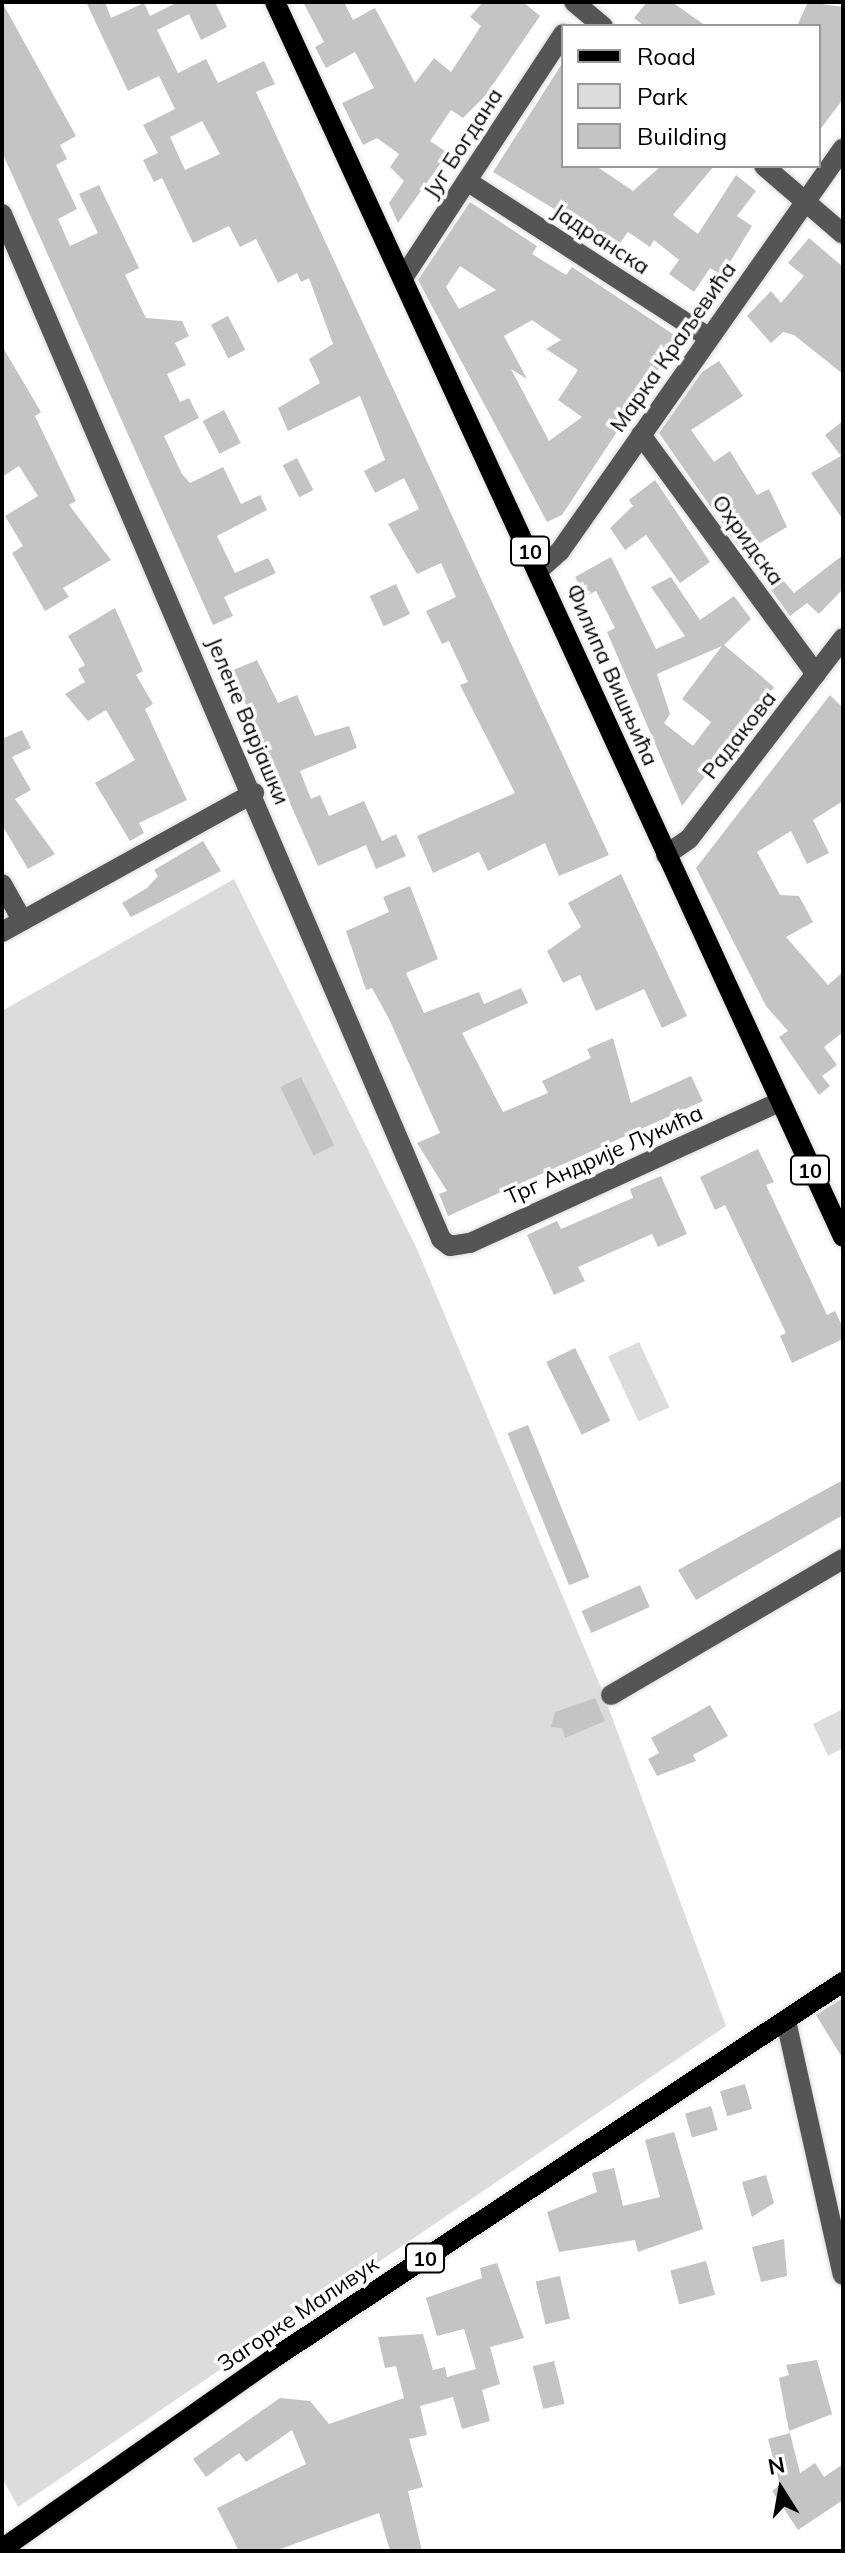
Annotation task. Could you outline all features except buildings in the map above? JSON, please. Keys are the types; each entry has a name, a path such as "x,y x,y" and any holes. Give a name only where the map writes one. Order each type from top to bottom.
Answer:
{"main road":[{"name":"Филипа Вишњића","path":"275,2 539,570 777,1103 843,1237"},
{"name":"10","path":"786,2021 843,1982"},
{"name":"Загорке Маливук","path":"2,2549 271,2360 786,2021"}],"street":[{"path":"569,24 579,4 601,24"},
{"name":"Југ Богдана","path":"403,278 561,37"},
{"name":"Марка Краљевића","path":"539,570 560,551 843,148"},
{"path":"766,168 843,234"},
{"name":"Јадранска","path":"467,181 708,337"},
{"name":"Јелене Варјашки","path":"2,214 254,793 436,1230 450,1246"},
{"name":"Охридска","path":"641,435 816,674"},
{"name":"Радакова","path":"666,855 689,839 843,638"},
{"path":"2,932 254,793"},
{"path":"2,884 22,920"},
{"name":"Трг Андрије Лукића","path":"450,1246 777,1103"},
{"path":"611,1695 843,1559"},
{"path":"786,2021 843,2275"}],"green space":[{"path":"234,879 417,1249 602,1690 726,2026 18,2507 2,2478 2,1011"},
{"path":"639,1342 669,1407 639,1422 608,1356"},
{"path":"843,1709 843,1748 828,1756 813,1724"}]}
